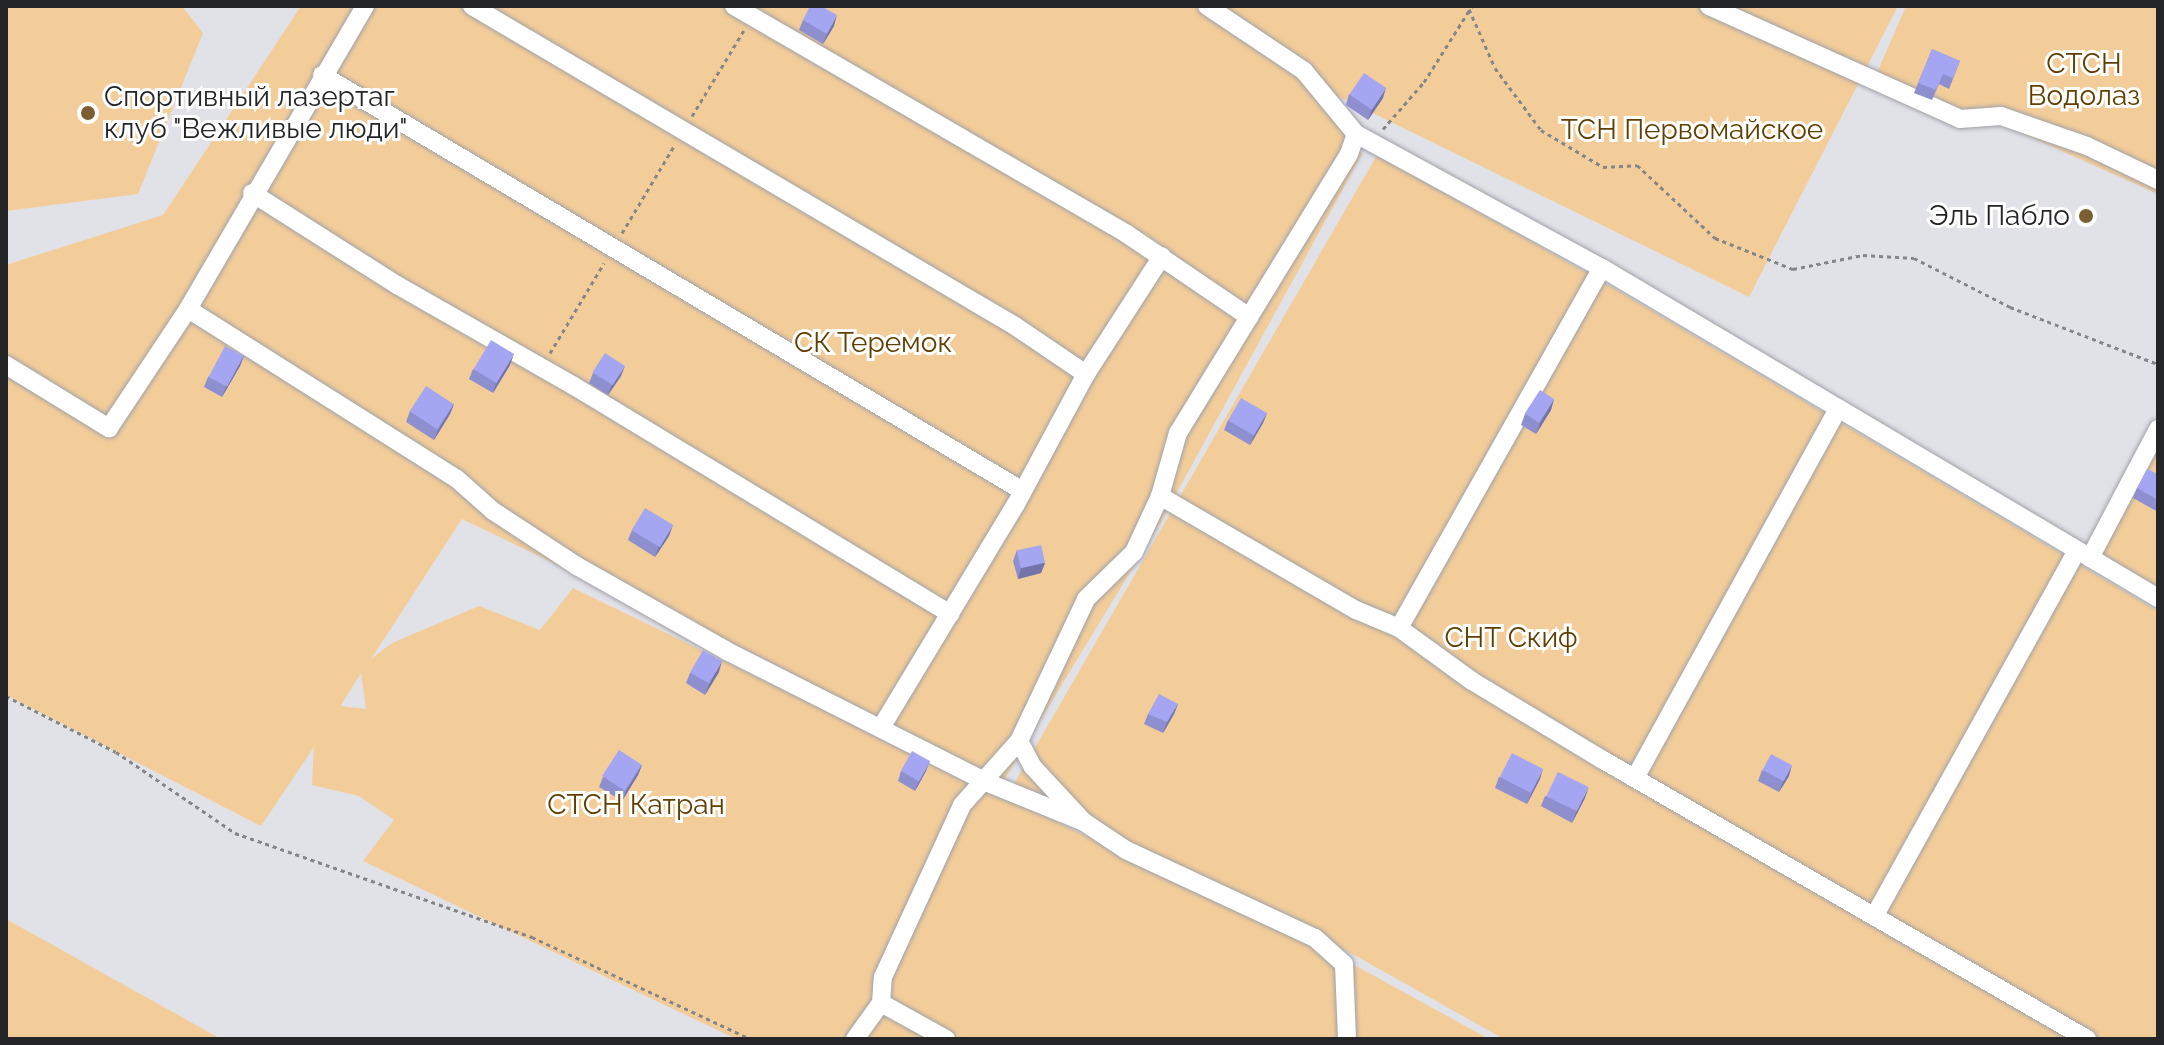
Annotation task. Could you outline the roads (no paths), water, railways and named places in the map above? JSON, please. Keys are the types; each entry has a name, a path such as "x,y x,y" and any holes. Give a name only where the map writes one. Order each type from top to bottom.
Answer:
{"street":[{"path":"6,365 109,428 188,309 252,193 365,6"},
{"path":"472,6 1015,326 1086,374"},
{"path":"734,6 1162,256 1249,317"},
{"path":"1207,6 1304,71 1363,138 1602,268 2158,598"},
{"path":"1709,6 1960,119 2001,116 2087,146 2158,180"},
{"path":"322,75 1023,491"},
{"path":"855,1039 881,1003 883,977 962,805 986,782 1019,741 1086,599 1134,552 1160,496 1178,433 1349,154 1363,138"},
{"path":"252,193 397,285 541,367 950,614"},
{"path":"882,726 1023,491 1086,374 1162,256"},
{"path":"1399,628 1602,268"},
{"path":"188,309 457,479 493,511 577,566 727,651 882,726 986,782 1084,822 1126,850 1315,938 1344,964 1347,1039"},
{"path":"1635,778 1838,408"},
{"path":"1875,915 2158,429"},
{"path":"1160,496 1356,610 1399,628 1472,681 2087,1039"},
{"path":"1019,741 1033,767 1084,822"},
{"path":"881,1003 946,1039"}],"place":[{"name":"Спортивный лазертаг клуб \"Вежливые люди\"","path":"88,113"},
{"name":"Эль Пабло","path":"2086,216"}],"park label":[{"name":"СТСН Водолаз","path":"2084,80"},
{"name":"ТСН Первомайское","path":"1692,130"},
{"name":"СК Теремок","path":"873,343"},
{"name":"СНТ Скиф","path":"1511,638"},
{"name":"СТСН Катран","path":"636,805"}]}
